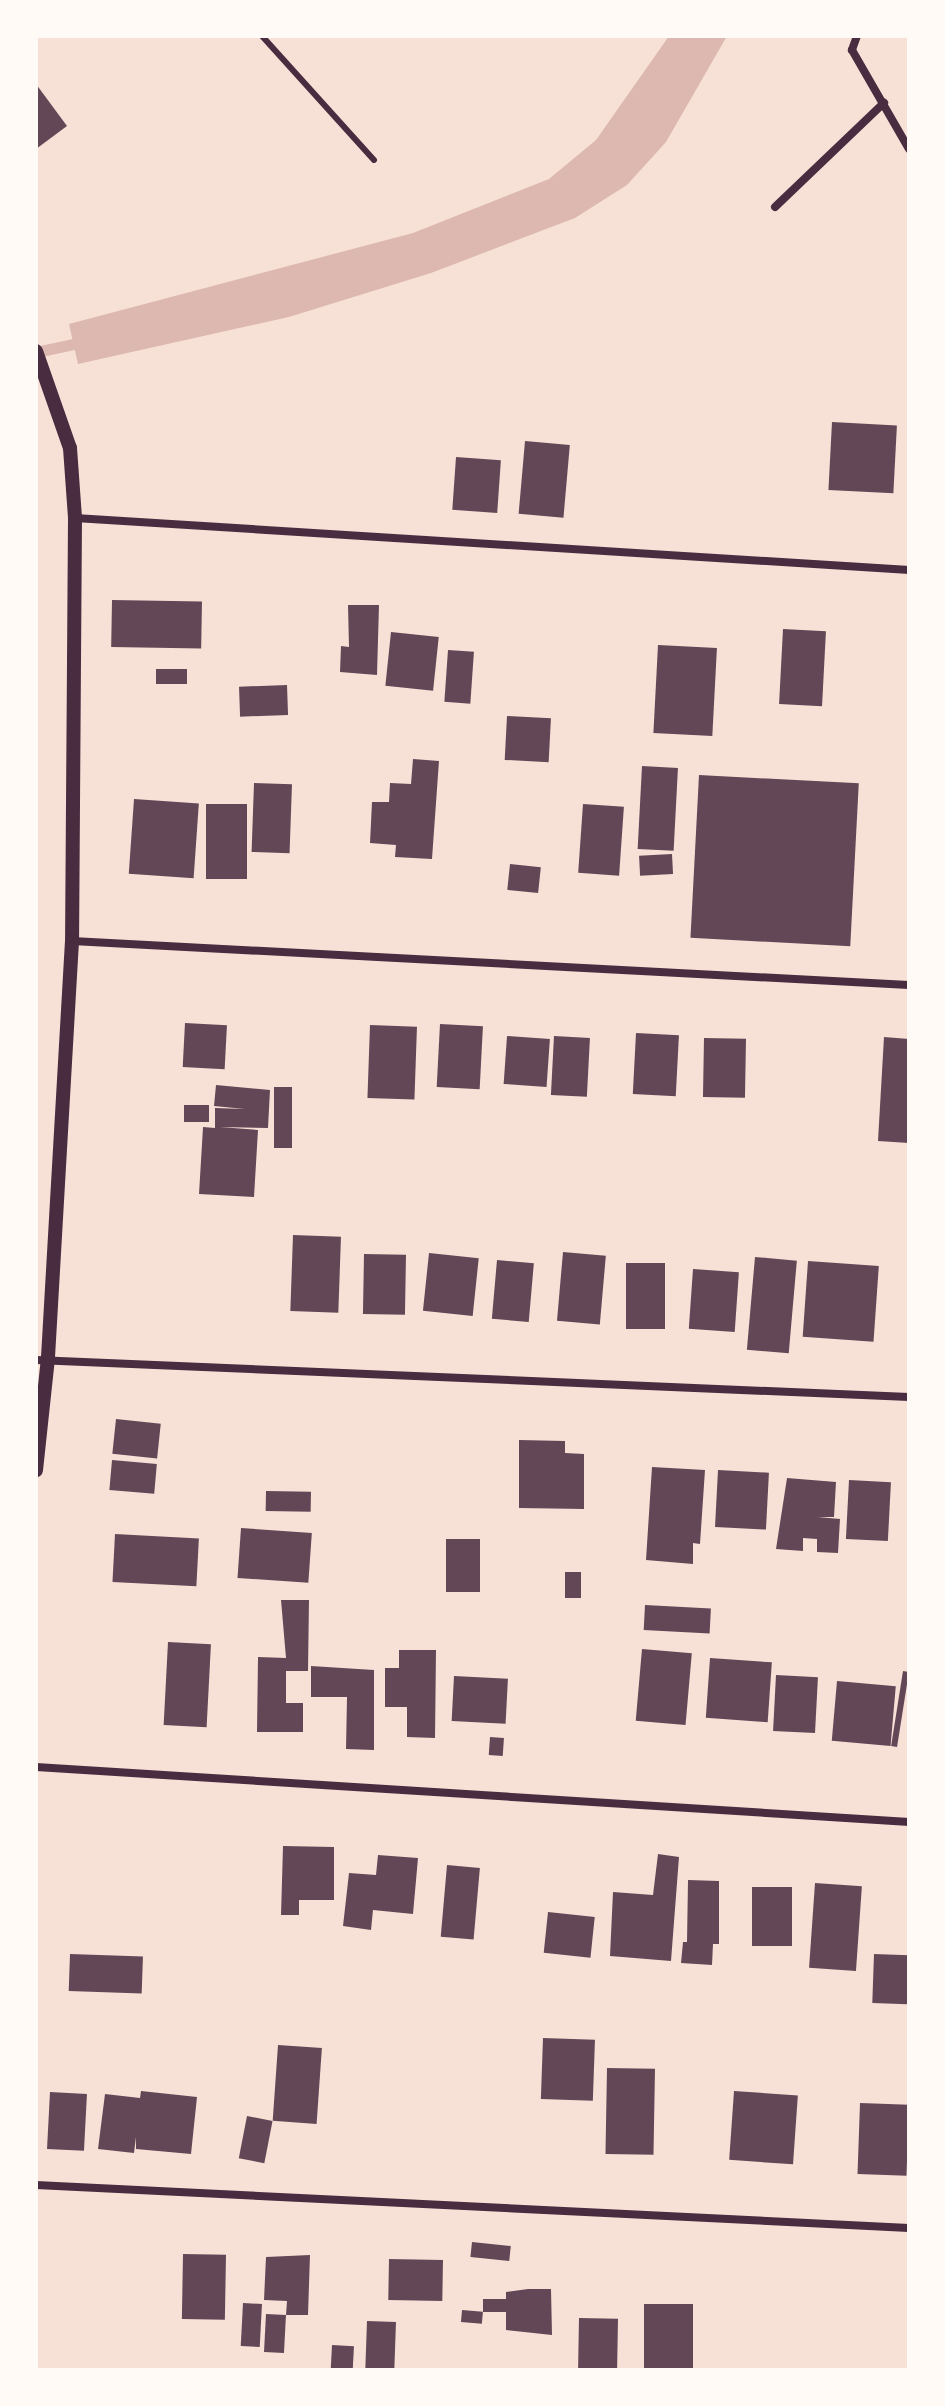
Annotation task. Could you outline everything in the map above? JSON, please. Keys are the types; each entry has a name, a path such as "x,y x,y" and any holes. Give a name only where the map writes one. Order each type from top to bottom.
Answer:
{"street":[{"path":"857,36 852,50 909,149"},
{"path":"775,207 884,103"},
{"path":"36,351 56,399 70,448 75,518 72,941 36,1470"},
{"path":"75,518 909,570"},
{"path":"72,941 909,985"},
{"path":"42,1359 909,1397"},
{"path":"36,1767 909,1822"},
{"path":"36,2185 909,2228"}],"lane":[{"path":"262,36 374,160"}],"shaded area":[{"path":"669,36 727,36 666,142 627,185 575,218 431,273 289,317 78,364 69,324 413,233 549,179 596,140"}],"building":[{"path":"36,84 67,126 36,149"},
{"path":"832,422 897,425 893,493 828,490"},
{"path":"525,441 570,445 563,518 519,514"},
{"path":"456,457 501,460 497,513 452,510"},
{"path":"112,600 202,602 201,649 111,647"},
{"path":"348,605 379,605 377,675 340,672 341,646 349,647"},
{"path":"783,629 826,631 822,706 779,704"},
{"path":"391,632 439,637 433,691 385,686"},
{"path":"658,645 717,648 712,736 653,733"},
{"path":"448,650 474,652 470,704 444,702"},
{"path":"156,669 187,669 187,684 156,684"},
{"path":"287,685 288,715 240,717 239,687"},
{"path":"507,716 551,718 549,762 505,760"},
{"path":"413,759 439,761 432,859 395,857 396,845 370,843 372,802 389,802 390,783 411,784"},
{"path":"642,766 678,768 674,851 638,849"},
{"path":"699,775 859,783 850,946 690,938"},
{"path":"254,783 292,784 290,853 252,852"},
{"path":"134,799 199,804 194,878 129,874"},
{"path":"206,804 247,804 247,879 206,879"},
{"path":"583,804 624,807 619,876 578,873"},
{"path":"672,854 673,874 640,876 639,856"},
{"path":"510,864 541,867 538,893 507,890"},
{"path":"185,1023 227,1025 225,1069 183,1067"},
{"path":"440,1024 483,1026 480,1089 437,1087"},
{"path":"370,1025 417,1027 414,1100 367,1098"},
{"path":"636,1033 679,1035 676,1096 633,1094"},
{"path":"507,1036 550,1039 547,1087 504,1084"},
{"path":"554,1036 590,1038 587,1097 551,1095"},
{"path":"884,1037 909,1039 909,1143 878,1141"},
{"path":"704,1038 746,1039 745,1098 703,1097"},
{"path":"216,1085 270,1090 268,1128 220,1127 258,1130 254,1197 199,1194 203,1127 215,1128 215,1108 245,1109 214,1106"},
{"path":"274,1087 292,1087 292,1148 274,1148"},
{"path":"184,1105 209,1105 209,1122 184,1122"},
{"path":"293,1235 341,1237 338,1313 290,1311"},
{"path":"563,1252 606,1256 600,1324 557,1321"},
{"path":"429,1253 479,1258 473,1316 423,1311"},
{"path":"364,1254 406,1255 405,1315 363,1314"},
{"path":"755,1257 797,1261 789,1353 747,1350"},
{"path":"497,1260 534,1263 529,1322 492,1319"},
{"path":"808,1261 879,1266 874,1342 803,1337"},
{"path":"626,1263 665,1263 665,1329 626,1329"},
{"path":"693,1269 739,1272 735,1332 689,1329"},
{"path":"116,1419 161,1424 157,1459 112,1454"},
{"path":"519,1440 565,1441 565,1453 584,1454 584,1509 519,1508"},
{"path":"112,1460 157,1464 154,1494 109,1490"},
{"path":"652,1467 705,1470 700,1544 693,1543 693,1564 646,1560"},
{"path":"718,1470 769,1473 766,1530 715,1527"},
{"path":"787,1478 836,1482 834,1517 818,1517 840,1519 838,1553 817,1552 817,1539 803,1538 803,1551 776,1549"},
{"path":"849,1480 891,1482 888,1541 846,1539"},
{"path":"266,1491 311,1492 311,1512 266,1511"},
{"path":"241,1528 312,1533 308,1583 238,1578"},
{"path":"115,1534 199,1538 196,1586 112,1582"},
{"path":"446,1539 480,1539 480,1592 446,1592"},
{"path":"565,1572 581,1572 581,1598 565,1598"},
{"path":"281,1600 309,1600 308,1671 286,1671 286,1703 303,1703 303,1732 257,1732 258,1657 286,1658"},
{"path":"645,1605 711,1608 710,1633 644,1630"},
{"path":"168,1642 211,1644 207,1727 164,1725"},
{"path":"642,1649 692,1653 686,1725 636,1721"},
{"path":"399,1650 436,1650 435,1738 407,1737 407,1707 385,1707 385,1668 399,1668"},
{"path":"710,1658 772,1662 768,1722 706,1718"},
{"path":"311,1666 374,1670 374,1750 346,1749 347,1697 311,1697"},
{"path":"903,1671 909,1672 897,1747 891,1746"},
{"path":"776,1675 818,1677 815,1733 773,1731"},
{"path":"454,1676 508,1679 506,1724 452,1721"},
{"path":"837,1681 896,1686 891,1746 832,1741"},
{"path":"490,1737 504,1738 503,1756 489,1755"},
{"path":"283,1846 334,1847 334,1900 299,1900 299,1915 281,1915"},
{"path":"658,1854 679,1857 671,1961 610,1956 613,1892 653,1895"},
{"path":"378,1855 418,1858 413,1914 373,1910 371,1930 343,1926 349,1873 376,1875"},
{"path":"447,1865 480,1868 474,1940 441,1937"},
{"path":"688,1880 719,1881 719,1944 713,1944 712,1965 681,1963 683,1942 687,1942"},
{"path":"815,1883 862,1886 856,1971 809,1968"},
{"path":"752,1887 792,1887 792,1946 752,1946"},
{"path":"548,1912 595,1917 590,1958 544,1953"},
{"path":"70,1954 143,1957 142,1994 69,1991"},
{"path":"874,1954 909,1955 907,2004 872,2003"},
{"path":"543,2038 595,2040 593,2101 541,2099"},
{"path":"278,2045 322,2048 317,2124 273,2121"},
{"path":"607,2068 655,2069 653,2155 605,2154"},
{"path":"141,2091 197,2097 191,2154 136,2149 136,2137 134,2153 98,2149 105,2094 140,2098"},
{"path":"734,2091 798,2095 793,2164 729,2160"},
{"path":"50,2092 87,2094 84,2151 47,2149"},
{"path":"860,2103 909,2105 906,2176 858,2174"},
{"path":"247,2116 273,2121 264,2163 239,2158"},
{"path":"472,2242 511,2246 509,2261 470,2257"},
{"path":"183,2254 226,2255 225,2320 182,2319"},
{"path":"310,2255 308,2315 286,2315 287,2301 264,2300 266,2257"},
{"path":"389,2259 443,2260 442,2301 388,2300"},
{"path":"551,2289 552,2335 506,2330 506,2312 483,2312 483,2299 506,2299 506,2292"},
{"path":"243,2303 262,2304 260,2347 241,2346"},
{"path":"644,2304 693,2304 693,2370 644,2370"},
{"path":"462,2310 483,2312 482,2324 461,2322"},
{"path":"266,2314 286,2315 284,2353 264,2352"},
{"path":"579,2318 618,2319 617,2370 578,2370"},
{"path":"367,2321 396,2322 394,2370 365,2370"},
{"path":"332,2345 354,2346 353,2370 331,2370"}],"waterway":[{"path":"36,352 87,341"}]}
